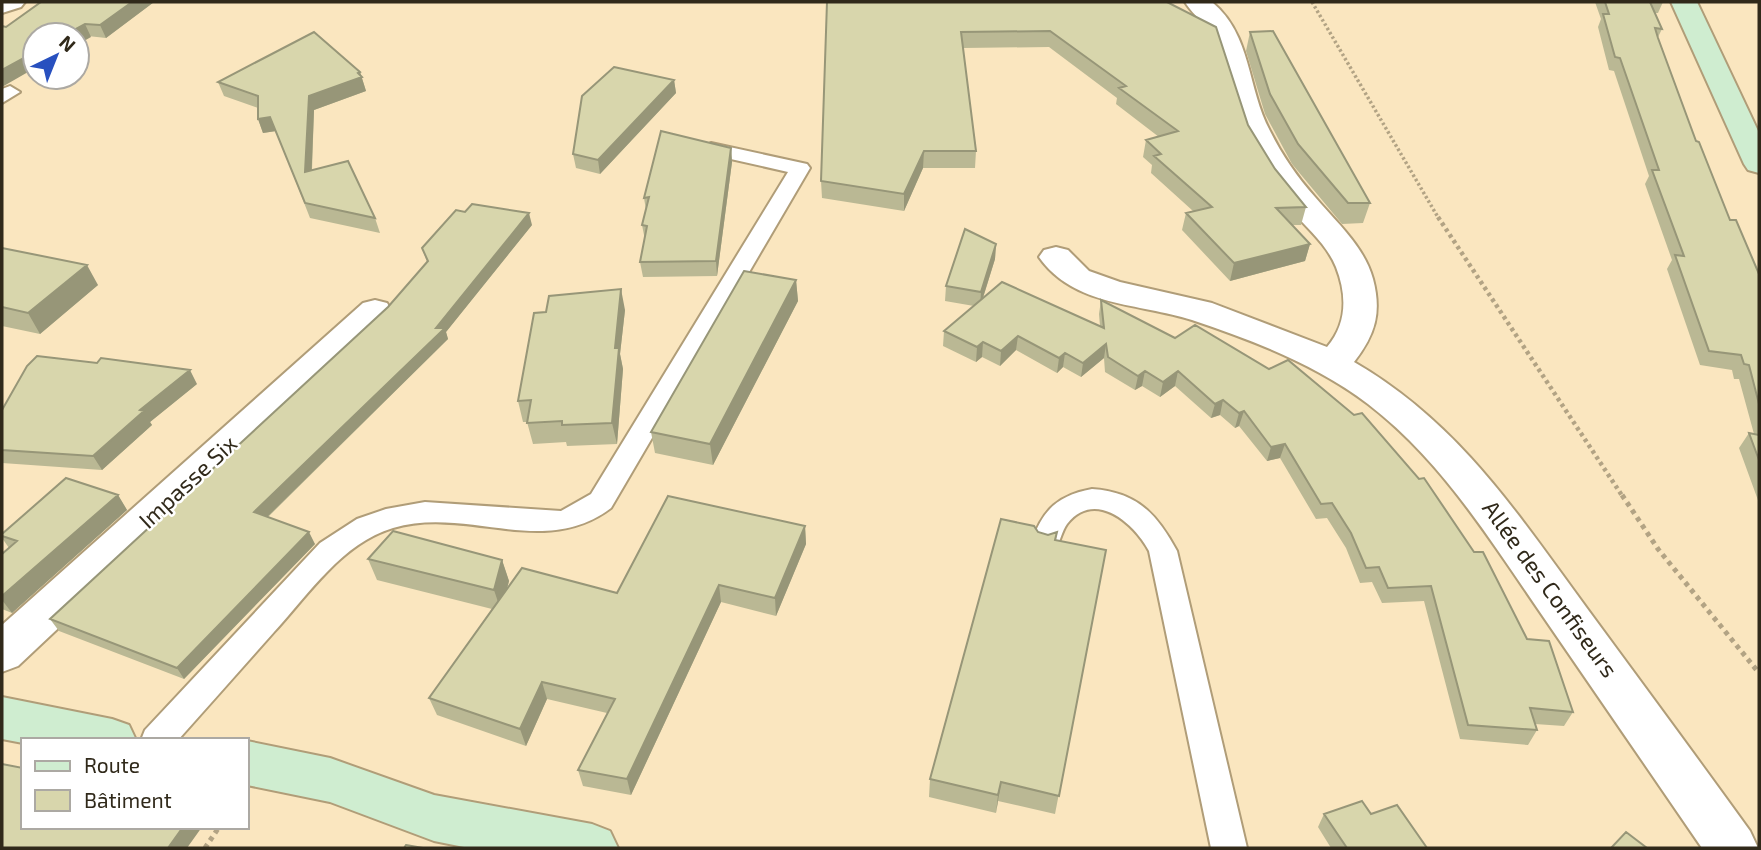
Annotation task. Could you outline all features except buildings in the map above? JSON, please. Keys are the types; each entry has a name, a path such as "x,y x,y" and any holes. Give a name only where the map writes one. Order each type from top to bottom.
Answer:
{"street":[{"path":"2,5 12,2"},
{"path":"1197,2 1212,12 1232,43 1242,102 1275,164 1345,252 1356,275 1362,313 1357,337 1332,364"},
{"path":"1684,2 1759,164"},
{"name":"Allée des Confiseurs","path":"1056,257 1077,278 1233,321 1332,364 1380,394 1411,420 1472,482 1732,848"},
{"name":"Impasse Six","path":"2,653 375,311"},
{"path":"2,718 102,738"},
{"path":"248,763 330,780 434,818 592,848"}],"lane":[{"path":"159,738 330,551 360,528 396,515 425,512 456,512 549,524 586,515 601,501 800,168 711,149"},
{"path":"1046,541 1049,523 1061,508 1082,502 1108,499 1134,511 1149,525 1163,551 1229,848"}],"path":[{"path":"1312,2 1461,256 1658,550 1759,673"},
{"path":"205,848 218,829"}]}
